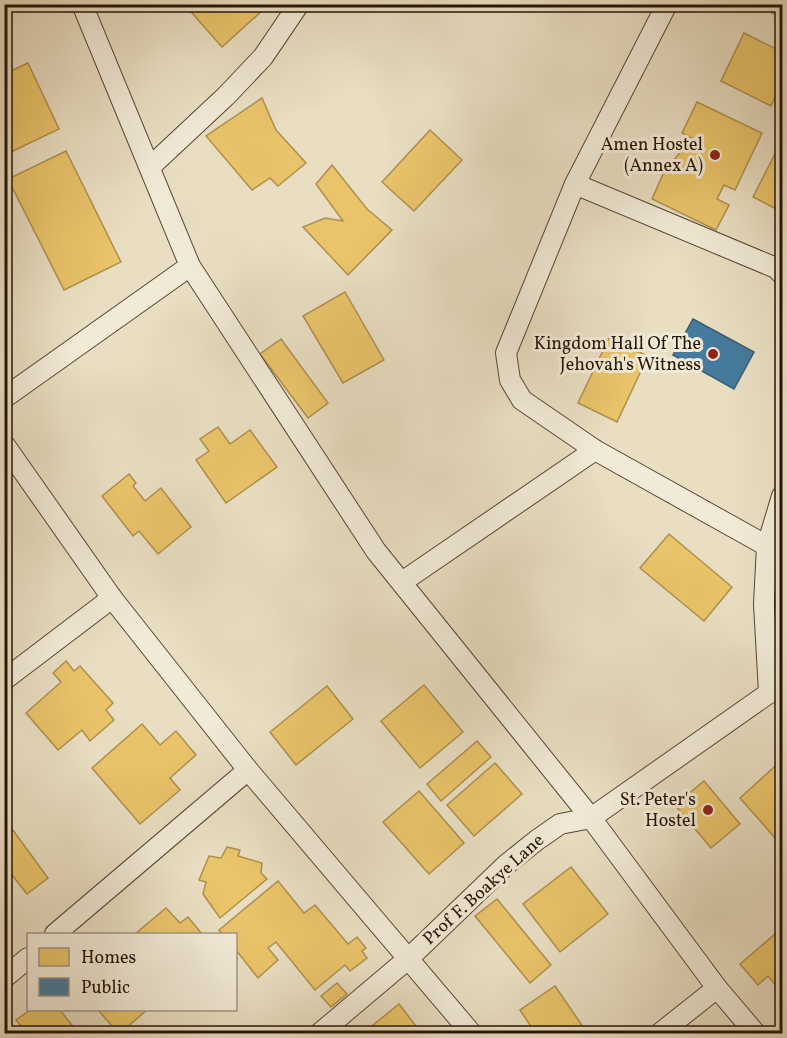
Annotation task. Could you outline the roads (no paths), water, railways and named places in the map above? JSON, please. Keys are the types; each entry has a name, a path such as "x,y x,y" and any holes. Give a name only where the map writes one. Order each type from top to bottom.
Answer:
{"street":[{"path":"82,4 190,266 376,551 591,818 717,988 756,1034"},
{"path":"150,167 226,96 263,57 299,4"},
{"path":"667,4 575,184 506,353 510,380 522,400 595,450 767,546"},
{"path":"575,184 780,270"},
{"path":"4,398 190,266"},
{"path":"4,444 112,598 248,770 472,1034"},
{"path":"402,582 595,450"},
{"path":"776,692 764,604 767,546 783,496"},
{"path":"4,680 112,598"},
{"name":"Prof F. Boakye Lane","path":"320,1034 409,958 507,864 537,840 560,824 591,818 776,692"},
{"path":"57,933 248,770"},
{"path":"4,978 27,959"},
{"path":"659,1034 717,988"}],"place":[{"name":"Amen Hostel (Annex A)","path":"715,155"},
{"name":"Kingdom Hall Of The Jehovah's Witness","path":"713,354"},
{"name":"St. Peter's Hostel","path":"708,810"}]}
